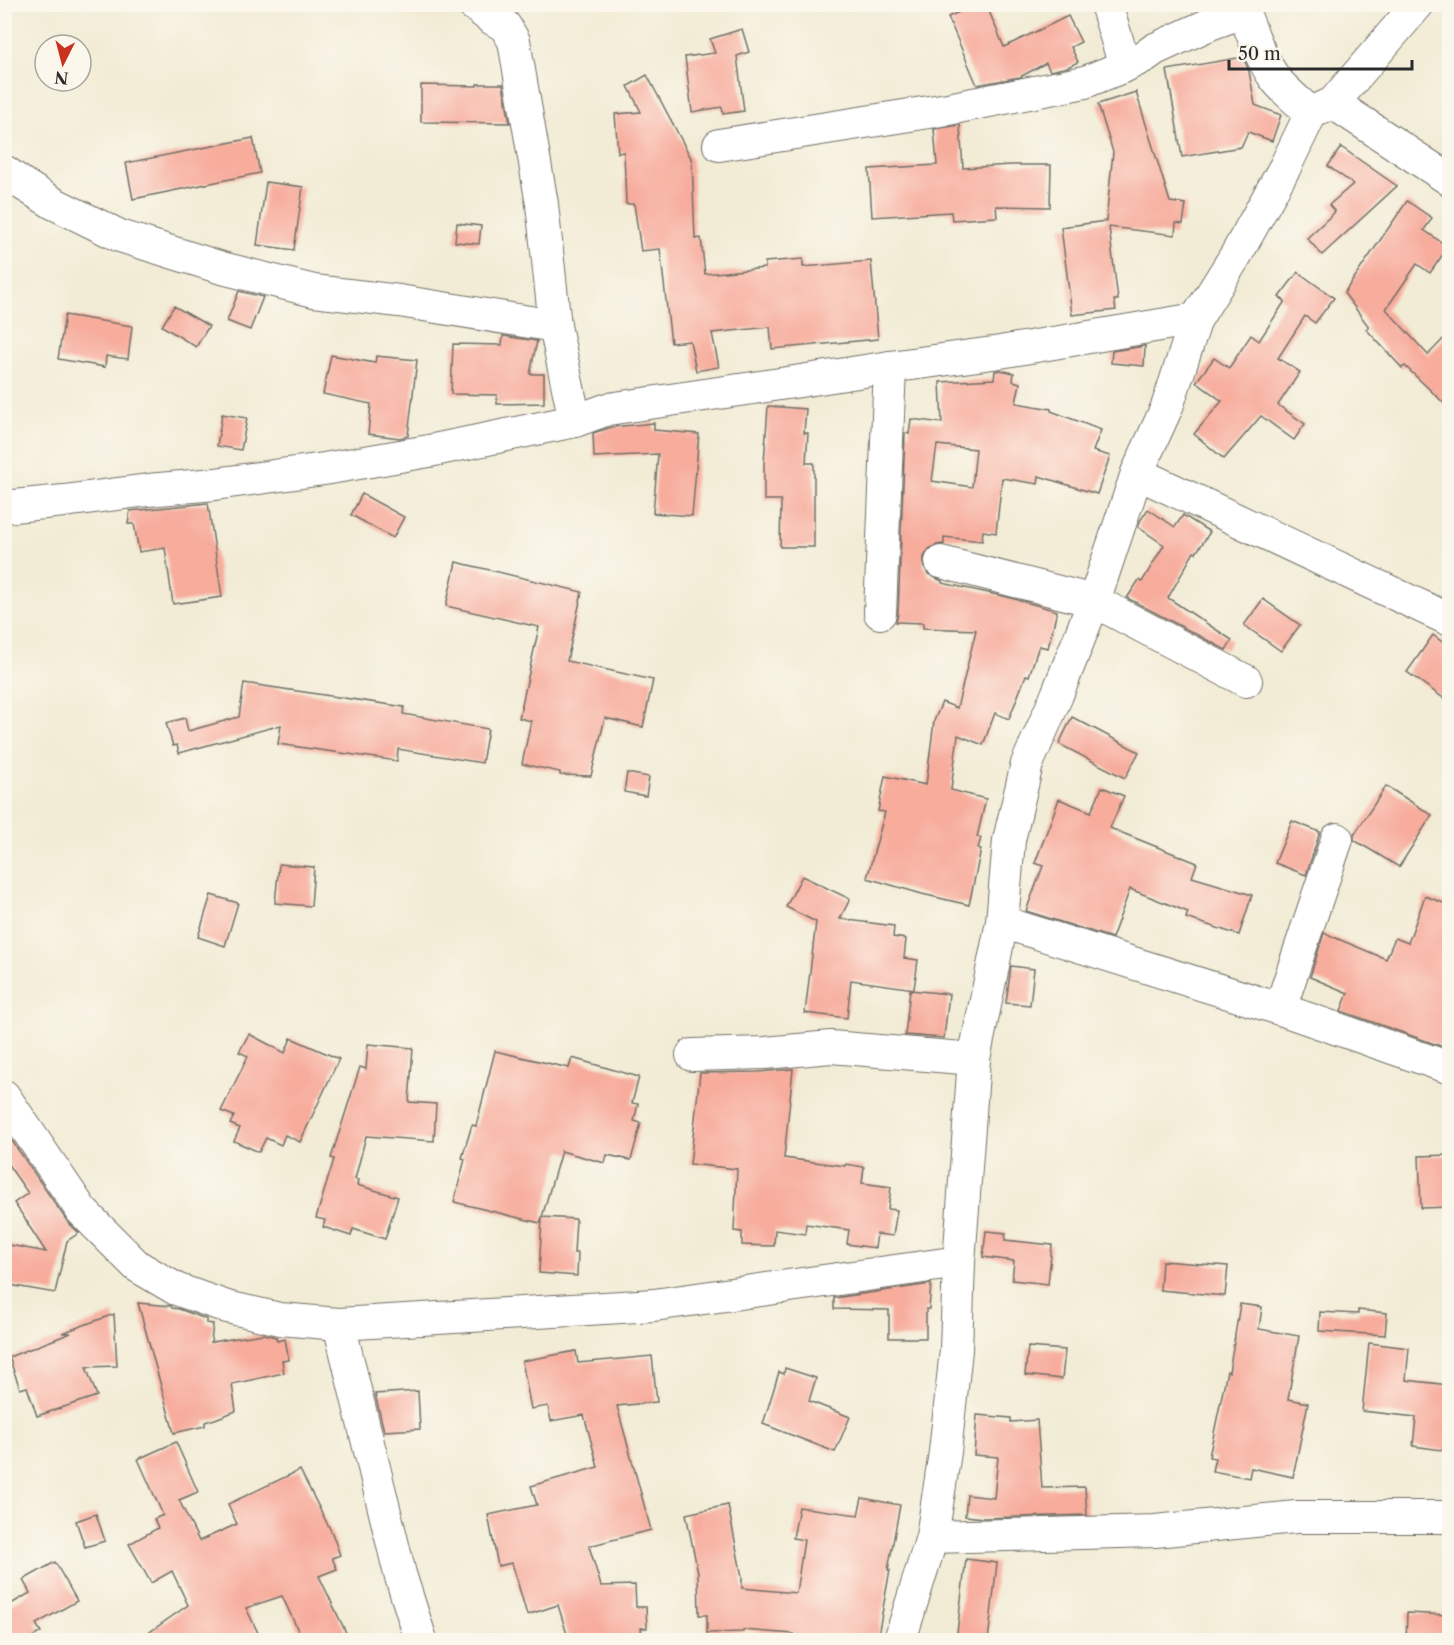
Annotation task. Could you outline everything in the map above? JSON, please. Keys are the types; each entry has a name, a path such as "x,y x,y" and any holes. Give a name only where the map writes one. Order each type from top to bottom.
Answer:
{"street":[{"path":"473,4 477,9 505,26 514,41 542,204 555,326 575,421"},
{"path":"1106,4 1125,66"},
{"path":"900,1641 932,1537 945,1452 956,1350 959,1262 974,1059 1002,922 1009,840 1027,764 1094,601 1137,473 1167,407 1196,319 1322,108 1418,4"},
{"path":"719,145 948,109 1085,82 1125,66 1155,49 1242,8 1265,63 1289,94 1322,108 1449,180"},
{"path":"4,171 53,203 120,236 222,268 314,291 399,301 555,326"},
{"path":"4,507 215,484 324,469 429,451 575,421 608,409 1000,352 1196,319"},
{"path":"880,613 890,367"},
{"path":"1137,473 1449,620"},
{"path":"941,562 1094,601 1246,681"},
{"path":"1280,1009 1337,839"},
{"path":"1002,922 1280,1009 1449,1068"},
{"path":"692,1055 765,1053 831,1047 974,1059"},
{"path":"4,1096 81,1211 137,1266 176,1289 227,1306 280,1319 339,1324 654,1305 959,1262"},
{"path":"339,1324 400,1574 421,1641"},
{"path":"932,1537 1155,1531 1296,1517 1449,1516"}],"building":[{"path":"977,4 986,4 1004,47 1068,16 1081,42 1071,47 1078,62 1050,71 1046,63 1020,77 977,85 948,17"},
{"path":"742,29 749,52 737,56 744,111 723,114 722,107 692,112 685,57 715,53 710,39"},
{"path":"1243,57 1249,71 1255,105 1281,115 1272,141 1248,132 1241,147 1182,157 1167,70"},
{"path":"647,75 692,160 695,239 701,238 705,274 765,268 765,262 803,259 803,267 871,261 878,339 772,349 770,327 712,333 719,367 696,371 690,341 671,343 660,249 641,251 634,204 626,204 624,152 618,153 615,114 641,112 628,86"},
{"path":"477,84 503,84 510,123 421,122 421,85 477,86"},
{"path":"1136,92 1170,202 1186,204 1183,224 1176,223 1175,235 1109,227 1118,300 1114,300 1116,310 1072,315 1061,227 1106,221 1113,152 1098,104"},
{"path":"960,125 963,168 1051,165 1050,207 996,206 997,217 952,220 951,212 872,217 869,169 937,165 934,129"},
{"path":"253,138 260,173 133,199 126,163"},
{"path":"1341,147 1397,186 1322,255 1307,238 1335,212 1329,205 1353,184 1328,166"},
{"path":"266,182 303,187 294,250 257,245"},
{"path":"1407,201 1432,218 1424,230 1448,247 1430,273 1417,264 1386,309 1428,355 1449,333 1449,408 1405,366 1402,368 1366,329 1369,327 1344,293"},
{"path":"457,223 481,226 479,244 455,242"},
{"path":"1298,272 1334,298 1315,323 1305,316 1278,358 1300,372 1278,405 1305,424 1294,440 1261,416 1224,459 1194,434 1222,401 1196,382 1214,358 1229,368 1251,335 1259,341 1285,301 1279,297"},
{"path":"239,291 263,297 250,330 227,321"},
{"path":"174,306 209,326 196,347 162,326"},
{"path":"65,315 132,326 128,359 106,356 105,367 58,359"},
{"path":"503,336 537,341 530,374 544,374 544,403 497,404 497,395 451,394 453,344 502,345"},
{"path":"1145,346 1144,366 1111,363 1112,351"},
{"path":"331,355 375,363 376,356 417,360 408,436 400,438 368,434 371,404 323,394"},
{"path":"995,371 1014,373 1013,381 1020,383 1016,403 1051,409 1051,411 1101,430 1093,451 1110,456 1097,494 1039,476 1038,484 1002,478 996,533 983,531 982,541 944,537 944,544 929,549 924,557 924,566 928,574 942,583 1057,611 1048,648 1039,646 1029,676 1026,675 1009,719 995,713 983,745 958,735 951,790 986,799 977,837 981,838 978,848 981,849 969,905 867,878 885,812 878,811 885,776 926,785 934,721 942,702 957,708 976,630 923,628 923,623 896,622 905,433 909,434 911,419 942,423 940,382 994,379","holes":["937,445 976,449 972,487 932,481"]},
{"path":"768,406 806,409 804,433 808,433 806,463 814,463 814,547 780,547 781,500 764,500"},
{"path":"222,414 247,418 241,450 217,446"},
{"path":"654,423 654,430 699,434 692,516 653,513 658,454 594,457 593,433 612,427"},
{"path":"362,494 404,517 393,538 351,515"},
{"path":"208,503 222,597 173,604 165,548 139,552 134,524 128,524 130,511"},
{"path":"1148,509 1175,527 1183,515 1210,532 1196,553 1194,552 1168,598 1232,640 1226,650 1127,598 1139,580 1142,582 1164,545 1138,527"},
{"path":"456,562 582,592 567,661 653,680 643,727 605,718 591,776 560,775 560,772 522,764 531,721 519,718 539,627 446,606"},
{"path":"1263,599 1300,625 1281,651 1244,625"},
{"path":"1433,635 1449,647 1449,702 1407,672"},
{"path":"244,683 404,707 403,714 488,729 482,763 398,749 397,761 278,744 281,725 179,753 177,745 173,746 166,723 185,718 188,731 239,717"},
{"path":"1072,717 1139,752 1125,778 1059,744"},
{"path":"627,773 649,777 646,796 624,792"},
{"path":"1386,786 1432,815 1399,867 1354,840 1354,835"},
{"path":"1102,787 1124,796 1110,828 1197,863 1192,877 1252,895 1239,935 1186,918 1188,912 1130,889 1112,938 1026,911 1043,866 1035,863 1059,799 1091,812"},
{"path":"1292,821 1320,832 1306,875 1275,863"},
{"path":"279,864 314,867 311,906 275,903"},
{"path":"802,876 850,899 840,919 894,926 893,937 906,939 904,958 918,960 914,989 851,980 847,1018 805,1013 816,922 786,907"},
{"path":"211,895 238,903 225,946 198,937"},
{"path":"1425,896 1449,905 1449,1049 1341,1011 1348,993 1310,977 1324,933 1386,959 1395,938 1408,943"},
{"path":"1011,966 1034,969 1030,1005 1006,1003"},
{"path":"910,990 949,994 944,1038 905,1035"},
{"path":"249,1034 285,1053 291,1038 339,1059 300,1142 285,1135 281,1145 266,1138 259,1152 234,1141 240,1128 230,1124 234,1116 221,1111 248,1056 239,1052"},
{"path":"368,1044 413,1048 409,1102 436,1104 434,1141 366,1136 355,1179 358,1180 357,1185 398,1197 385,1239 353,1229 351,1236 323,1227 325,1220 316,1218 334,1159 331,1158 360,1067 366,1069"},
{"path":"495,1051 569,1068 572,1058 639,1077 632,1103 638,1104 634,1121 641,1123 631,1160 607,1155 605,1163 561,1151 542,1217 576,1219 574,1253 578,1253 577,1276 539,1273 542,1218 540,1223 454,1202 465,1159 462,1158 472,1125 476,1126"},
{"path":"793,1069 784,1158 864,1167 862,1183 891,1187 888,1209 897,1210 893,1236 877,1234 875,1248 847,1244 849,1230 806,1224 805,1234 775,1230 774,1246 742,1245 742,1232 734,1231 737,1169 690,1164 700,1073"},
{"path":"4,1129 67,1221 79,1233 67,1241 55,1293 4,1284 4,1244 46,1252 14,1203 28,1193 4,1159"},
{"path":"1449,1155 1449,1207 1421,1208 1419,1156"},
{"path":"986,1231 1006,1233 1005,1240 1052,1245 1048,1284 1012,1280 1014,1261 983,1257"},
{"path":"1162,1261 1228,1266 1225,1296 1160,1290"},
{"path":"931,1284 929,1309 926,1309 926,1338 889,1338 889,1310 834,1309 834,1298"},
{"path":"138,1303 171,1306 206,1319 206,1323 213,1324 211,1342 263,1334 276,1337 277,1341 285,1339 289,1360 282,1361 284,1373 232,1384 236,1411 205,1422 205,1426 174,1433"},
{"path":"1240,1304 1262,1307 1259,1329 1299,1336 1288,1399 1308,1403 1293,1477 1251,1468 1249,1478 1212,1471 1215,1458 1209,1457 1227,1371 1229,1372"},
{"path":"1358,1310 1387,1313 1385,1335 1319,1331 1320,1312 1358,1314"},
{"path":"114,1314 117,1366 86,1367 97,1396 37,1416 27,1387 20,1389 9,1357 71,1333 62,1333"},
{"path":"1369,1343 1409,1348 1406,1380 1449,1385 1449,1451 1413,1446 1416,1417 1362,1411"},
{"path":"1028,1347 1065,1350 1062,1379 1025,1375"},
{"path":"576,1351 578,1363 652,1356 657,1402 617,1406 651,1530 589,1546 601,1586 635,1585 636,1607 646,1607 647,1628 641,1628 642,1641 569,1641 558,1605 527,1615 512,1563 498,1566 488,1515 537,1505 531,1486 598,1467 584,1415 551,1421 548,1406 531,1409 522,1361"},
{"path":"785,1368 816,1378 809,1401 850,1417 835,1452 763,1424 779,1372 784,1374"},
{"path":"418,1391 420,1429 384,1431 375,1394"},
{"path":"977,1415 1011,1418 1011,1422 1037,1420 1042,1488 1085,1487 1087,1515 984,1518 965,1516 967,1495 994,1498 998,1457 974,1455"},
{"path":"176,1442 198,1492 179,1500 199,1541 237,1524 228,1504 300,1470 332,1533 340,1555 332,1558 337,1569 319,1576 350,1641 303,1641 282,1596 246,1608 262,1641 137,1641 188,1605 172,1571 151,1583 129,1544 158,1528 154,1519 163,1515 138,1459"},
{"path":"862,1498 900,1505 877,1641 793,1641 794,1634 743,1630 743,1632 707,1633 707,1615 699,1615 698,1573 686,1514 728,1505 742,1577 742,1588 796,1593 804,1540 793,1538 799,1507 858,1515"},
{"path":"96,1514 105,1541 85,1547 76,1521"},
{"path":"966,1559 997,1563 988,1641 956,1641"},
{"path":"55,1562 77,1601 36,1624 41,1632 26,1641 4,1641 4,1608 30,1593 23,1580"},
{"path":"1407,1613 1449,1615 1449,1641 1406,1641"}]}
